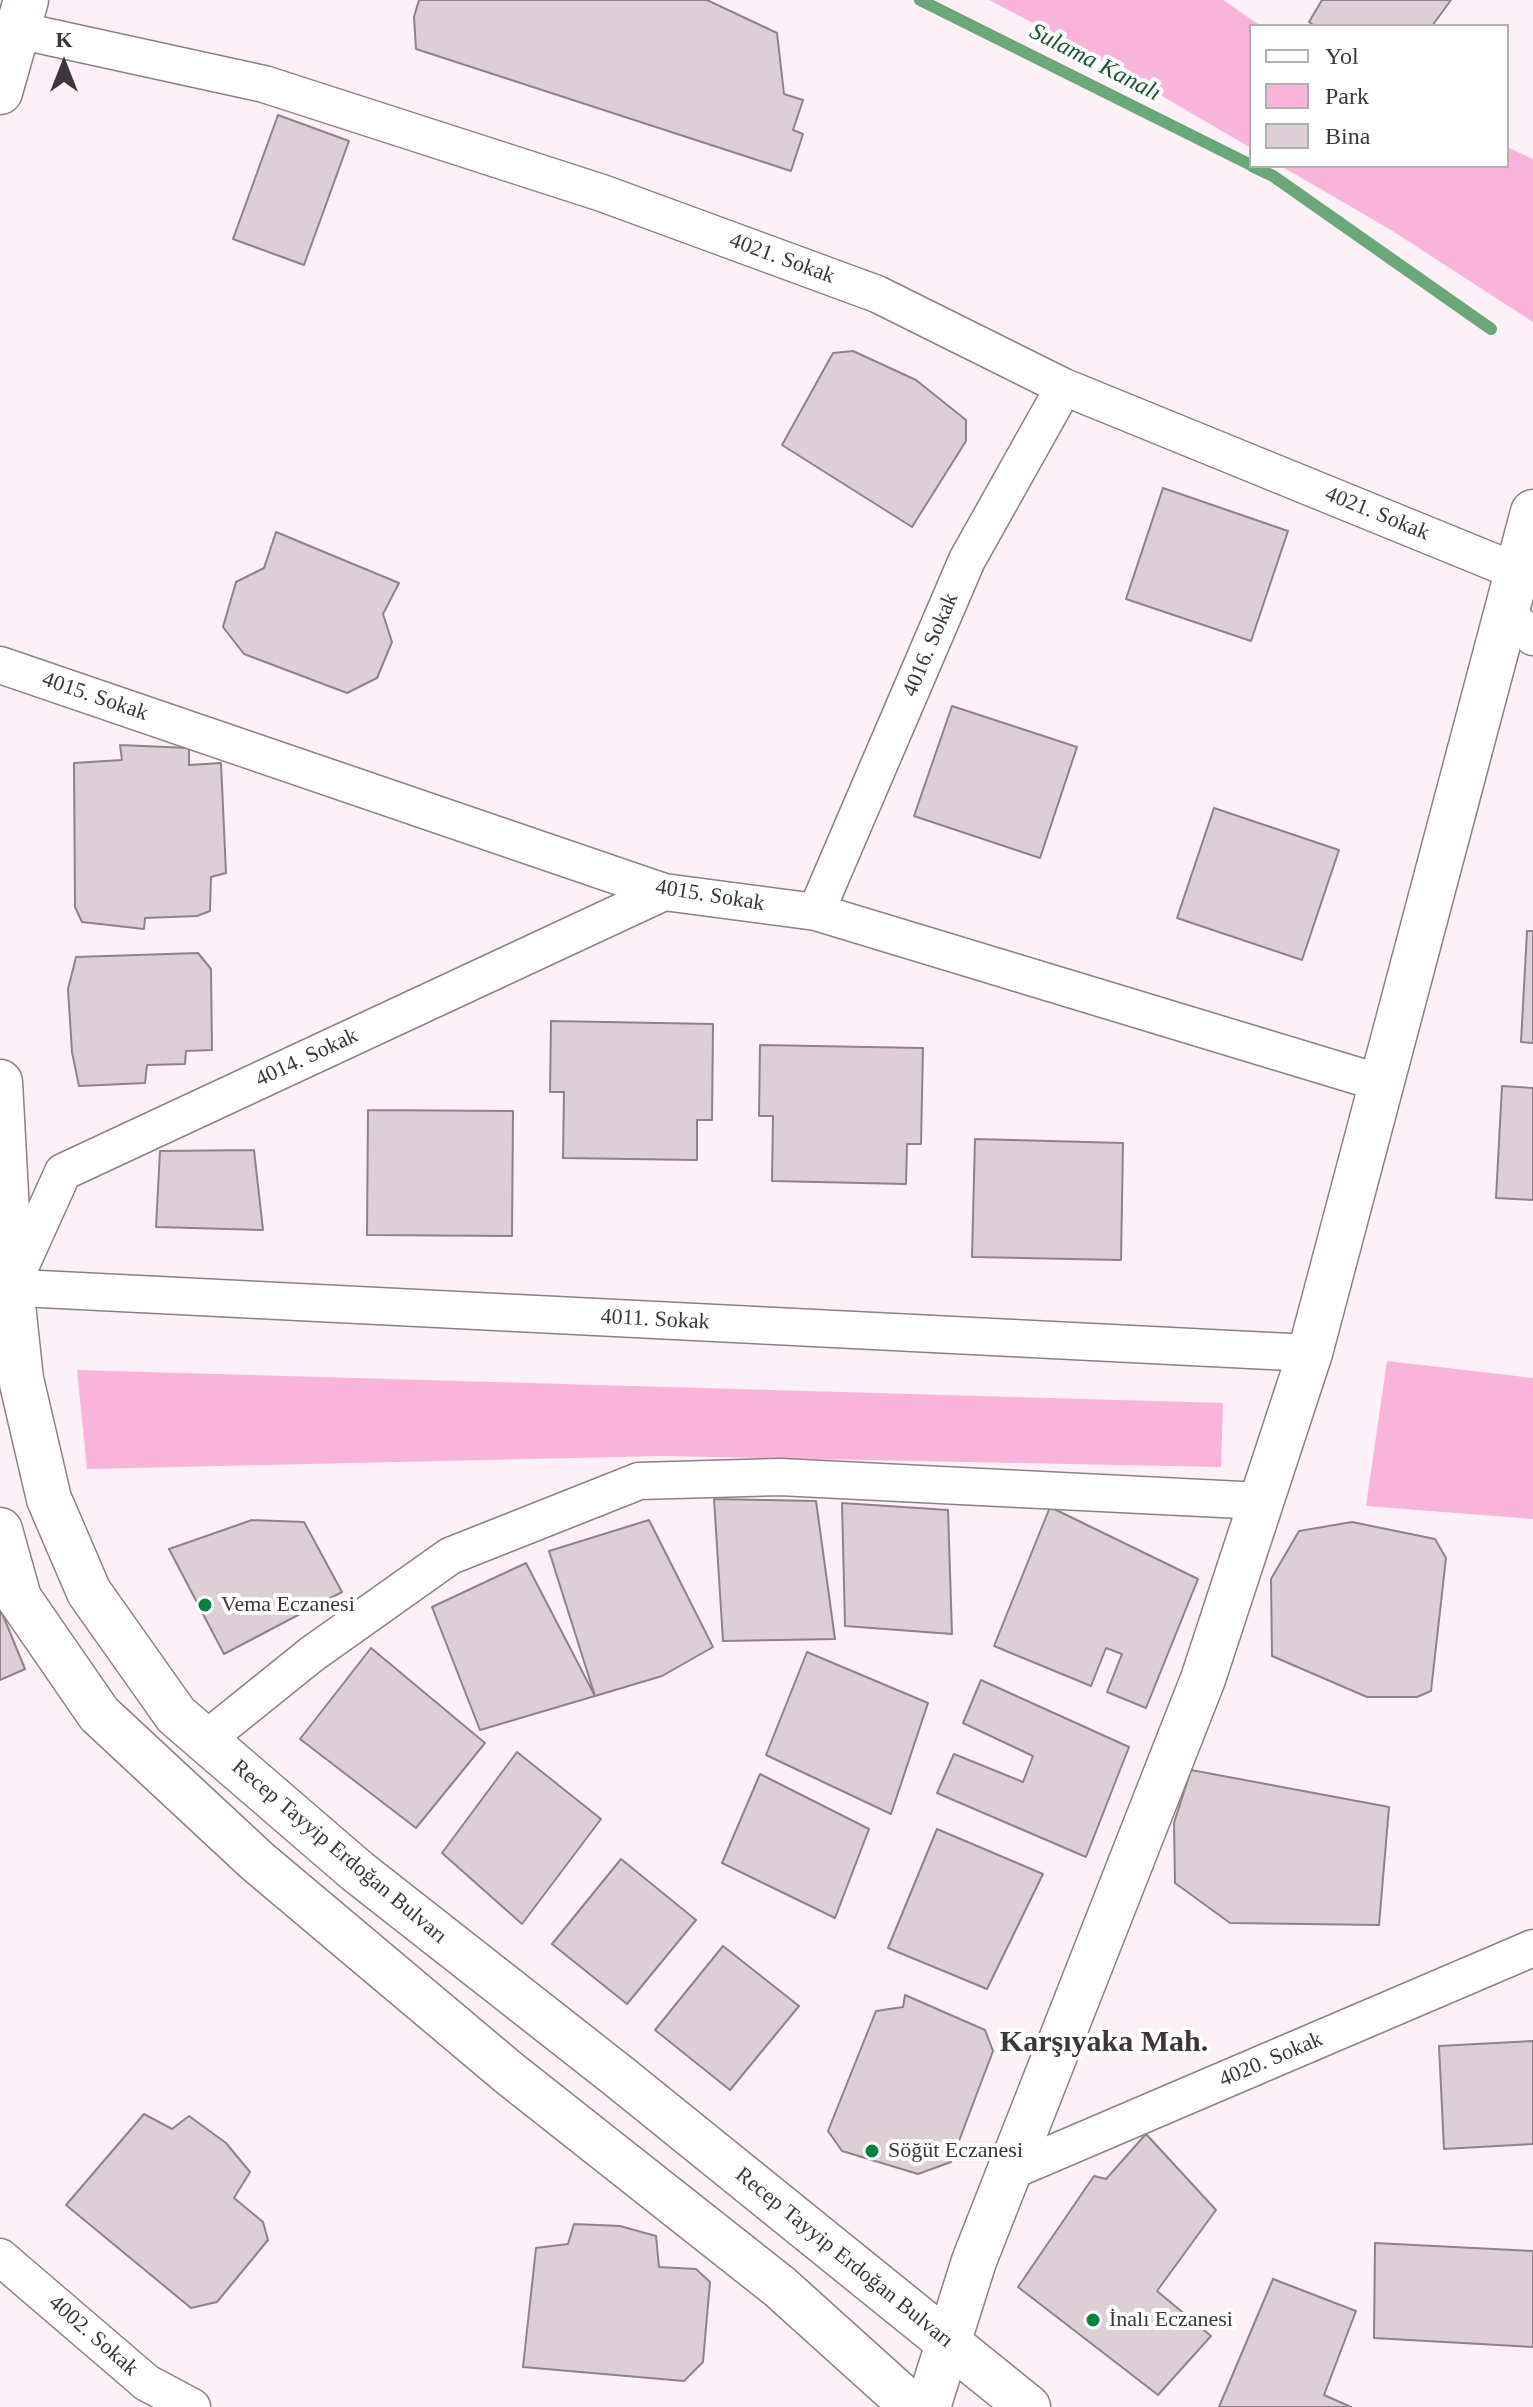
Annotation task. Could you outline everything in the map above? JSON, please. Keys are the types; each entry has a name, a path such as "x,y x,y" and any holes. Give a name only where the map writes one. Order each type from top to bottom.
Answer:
{"main road":[{"path":"0,92 14,19"},
{"path":"928,2407 974,2261 1203,1679 1310,1353 1384,1084 1520,626 1518,572 1533,512"},
{"name":"Recep Tayyip Erdoğan Bulvarı","path":"0,1082 6,1287 21,1379 55,1512 89,1592 176,1715 357,1871 617,2075 1028,2407"},
{"path":"0,1530 19,1598 99,1714 257,1861 509,2073 780,2287 913,2407"}],"street":[{"name":"4021. Sokak","path":"14,19 264,84 602,193 877,294 1064,387 1518,572"},
{"name":"4016. Sokak","path":"816,912 967,560 1064,387"},
{"name":"4015. Sokak","path":"0,665 664,892 816,912 1384,1084"},
{"name":"4014. Sokak","path":"6,1287 63,1172 664,892"},
{"name":"4011. Sokak","path":"6,1287 1310,1353"},
{"path":"205,1740 312,1654 450,1556 639,1481 780,1477 1262,1501"},
{"name":"4020. Sokak","path":"1009,2172 1533,1948"},
{"name":"4002. Sokak","path":"0,2257 147,2383 192,2407"}],"green space":[{"path":"989,0 1223,0 1258,24 1249,24 1249,147 1073,44"},
{"path":"1509,148 1533,159 1533,322 1391,230 1284,168 1509,168"},
{"path":"1387,1361 1533,1378 1533,1519 1366,1506"},
{"path":"77,1370 1223,1403 1221,1467 661,1456 87,1469"}],"building":[{"path":"419,0 707,0 777,33 784,94 803,100 793,130 803,134 791,171 416,49 414,17"},
{"path":"1322,0 1451,0 1433,24 1309,22"},
{"path":"278,115 349,141 304,265 233,239"},
{"path":"853,351 916,380 966,420 966,441 912,527 782,445 833,353"},
{"path":"1163,488 1288,531 1251,641 1126,599"},
{"path":"276,532 399,583 383,614 392,642 377,678 347,693 244,654 223,627 236,582 264,568"},
{"path":"952,706 1077,747 1040,858 914,816"},
{"path":"120,745 189,748 189,765 221,763 226,873 211,877 210,911 197,916 145,918 144,929 82,922 75,907 74,763 122,760"},
{"path":"1214,808 1339,850 1302,960 1177,918"},
{"path":"1527,931 1533,931 1533,1043 1521,1042"},
{"path":"198,953 211,969 212,1050 186,1051 185,1064 147,1065 145,1083 79,1086 72,1052 68,989 76,957"},
{"path":"551,1021 713,1024 712,1120 697,1120 697,1160 563,1158 564,1092 550,1092"},
{"path":"760,1045 923,1048 921,1144 907,1144 906,1184 772,1181 773,1116 759,1116"},
{"path":"1502,1086 1533,1088 1533,1200 1496,1198"},
{"path":"368,1110 513,1111 512,1236 367,1235"},
{"path":"975,1139 1123,1143 1121,1260 972,1257"},
{"path":"254,1150 263,1230 156,1227 160,1151"},
{"path":"714,1499 816,1501 835,1639 723,1641"},
{"path":"842,1503 948,1510 952,1634 845,1626"},
{"path":"1050,1507 1198,1579 1146,1708 1107,1692 1122,1654 1106,1648 1091,1686 994,1646"},
{"path":"252,1520 304,1522 342,1592 224,1654 169,1549"},
{"path":"649,1520 713,1647 662,1676 595,1696 549,1551"},
{"path":"1352,1522 1435,1539 1446,1558 1431,1691 1417,1697 1367,1697 1272,1656 1271,1579 1299,1531"},
{"path":"526,1563 595,1696 480,1730 432,1607"},
{"path":"0,1608 25,1669 0,1680"},
{"path":"371,1648 485,1743 416,1828 300,1739"},
{"path":"807,1652 928,1703 891,1814 766,1755"},
{"path":"981,1680 1129,1747 1086,1857 937,1793 954,1754 1023,1782 1033,1756 963,1723"},
{"path":"517,1752 601,1819 522,1924 442,1853"},
{"path":"1191,1770 1389,1807 1379,1925 1230,1923 1175,1883 1174,1823"},
{"path":"760,1774 869,1829 835,1918 722,1863"},
{"path":"937,1829 1043,1874 987,1989 888,1948"},
{"path":"621,1859 696,1920 627,2004 552,1944"},
{"path":"723,1946 799,2006 730,2090 655,2030"},
{"path":"905,1995 985,2030 993,2051 951,2162 918,2174 842,2151 828,2131 876,2011 903,2007"},
{"path":"1533,2041 1533,2144 1444,2149 1439,2046"},
{"path":"144,2114 172,2129 189,2116 226,2143 250,2172 234,2198 263,2222 268,2240 217,2302 191,2308 66,2205"},
{"path":"1146,2134 1216,2210 1157,2291 1211,2336 1158,2395 1018,2287 1094,2176 1106,2179"},
{"path":"574,2224 620,2226 656,2236 659,2267 696,2269 710,2282 703,2362 684,2381 523,2367 536,2248 568,2244"},
{"path":"1375,2243 1533,2251 1533,2347 1374,2338"},
{"path":"1273,2279 1356,2311 1324,2395 1351,2407 1219,2407"}],"waterway":[{"name":"Sulama Kanalı","path":"920,0 1249,164"},
{"name":"Sulama Kanalı","path":"1256,168 1273,176 1491,329"}],"place":[{"name":"Vema Eczanesi","path":"205,1605"},
{"name":"Söğüt Eczanesi","path":"872,2151"},
{"name":"İnalı Eczanesi","path":"1093,2320"}],"district":[{"name":"Karşıyaka Mah.","path":"1104,2043"}]}
